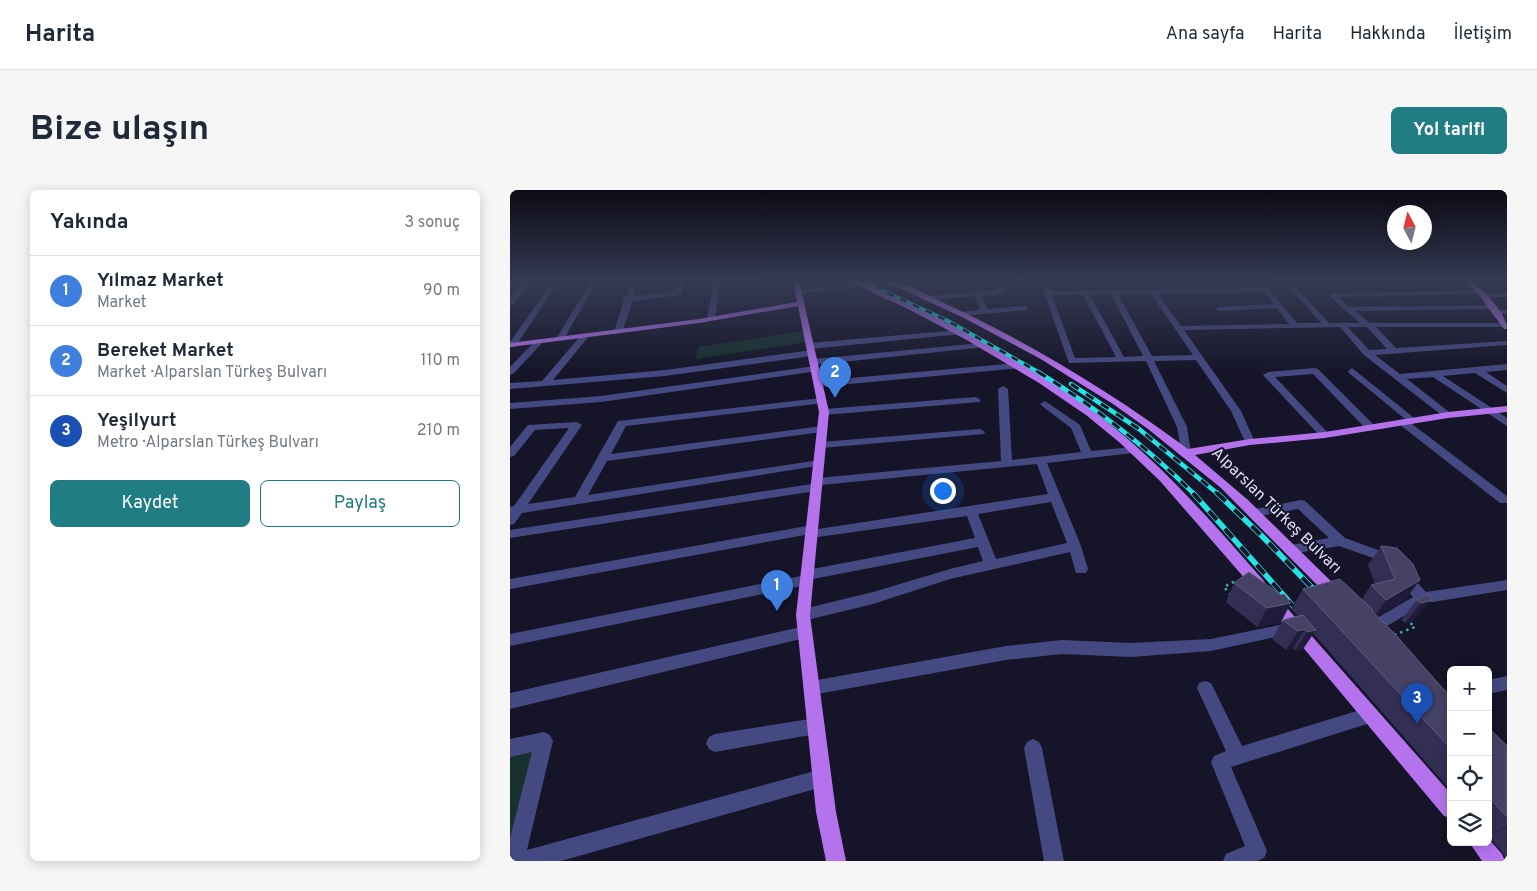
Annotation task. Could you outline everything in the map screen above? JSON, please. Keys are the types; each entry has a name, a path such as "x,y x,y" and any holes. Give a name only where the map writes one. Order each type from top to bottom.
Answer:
{"main road":[{"path":"511,345 618,332 711,318 730,312"},
{"path":"802,312 822,406 821,445 803,615 826,812 836,861"},
{"path":"923,312 1018,366 1101,421 1133,450 1202,518 1447,805"},
{"name":"Alparslan Türkeş Bulvarı","path":"956,312 1058,366 1131,412 1186,453 1255,514 1344,603"},
{"path":"1496,312 1506,326"},
{"path":"1186,453 1250,442 1325,435 1448,415 1507,409"},
{"path":"1482,846 1495,861"}],"street":[{"path":"511,345 534,312"},
{"path":"560,339 576,312"},
{"path":"618,332 624,312"},
{"path":"711,318 712,312"},
{"path":"960,314 980,312"},
{"path":"1055,312 1072,361"},
{"path":"1096,312 1121,360"},
{"path":"1123,312 1149,359 1182,427 1186,453"},
{"path":"1168,312 1236,411 1250,442"},
{"path":"1222,312 1235,328"},
{"path":"1283,312 1295,326"},
{"path":"1316,312 1327,325"},
{"path":"1351,312 1370,326 1394,351"},
{"path":"1179,328 1327,325 1506,326"},
{"path":"1342,325 1367,353 1448,415"},
{"path":"510,406 600,399 812,357 959,332"},
{"path":"544,384 586,336"},
{"path":"510,372 540,341"},
{"path":"1367,353 1507,343"},
{"path":"510,386 812,357 982,345"},
{"path":"1058,366 1072,361 1198,357"},
{"path":"818,384 1018,366"},
{"path":"1400,377 1507,367"},
{"path":"1477,370 1507,390"},
{"path":"1325,435 1268,375 1315,371 1370,427"},
{"path":"1352,371 1408,421 1504,500"},
{"path":"1435,374 1507,423"},
{"path":"1002,389 1007,464"},
{"path":"579,500 622,423 822,406 976,400"},
{"path":"1045,404 1076,427 1088,456"},
{"path":"510,454 532,427 577,425 514,510 510,521"},
{"path":"602,458 822,429"},
{"path":"821,445 980,432"},
{"path":"510,534 816,485 1133,450"},
{"path":"1041,461 1075,546 1081,569"},
{"path":"514,510 819,462"},
{"path":"510,584 812,531 1055,497"},
{"path":"1255,514 1301,504 1340,541 1384,557 1423,598"},
{"path":"971,510 991,564"},
{"path":"510,640 983,541"},
{"path":"1291,550 1340,541"},
{"path":"803,615 873,598 950,574 1075,546"},
{"path":"1371,631 1423,598 1507,585"},
{"path":"812,688 1006,653 1062,647 1130,650 1211,645 1295,627"},
{"path":"510,701 805,632"},
{"path":"1492,686 1507,682"},
{"path":"1205,688 1238,757"},
{"path":"1233,861 1257,851 1220,762 1370,715"},
{"path":"715,743 816,726"},
{"path":"510,748 544,741 514,861"},
{"path":"1033,748 1054,861"},
{"path":"525,861 822,778"}],"path":[{"path":"1233,597 1224,587 1249,574"},
{"path":"1371,631 1415,627 1407,620"}],"green space":[{"path":"805,331 807,342 696,359 698,347"},
{"path":"535,749 510,850 510,754"}],"building":[{"path":"1381,546 1397,548 1413,564 1420,580 1386,600 1371,585 1395,579"},
{"path":"1249,572 1281,595 1284,594 1291,603 1267,608 1234,583"},
{"path":"1340,579 1373,610 1371,610 1447,692 1447,745 1303,589"},
{"path":"1428,594 1431,600 1421,603 1417,600"},
{"path":"1303,615 1316,630 1307,632 1305,629 1298,631 1283,620"},
{"path":"1492,731 1507,746 1507,817 1492,800"}],"railway":[{"path":"929,312 1040,373"},
{"path":"1038,372 1120,428 1193,493"},
{"path":"1071,384 1139,429 1218,494"},
{"path":"1193,493 1302,616"},
{"path":"1217,493 1320,596"}],"place":[{"name":"Bereket Market","path":"835,398"},
{"name":"Yılmaz Market","path":"777,611"},
{"name":"Yeşilyurt","path":"1417,724"}]}
